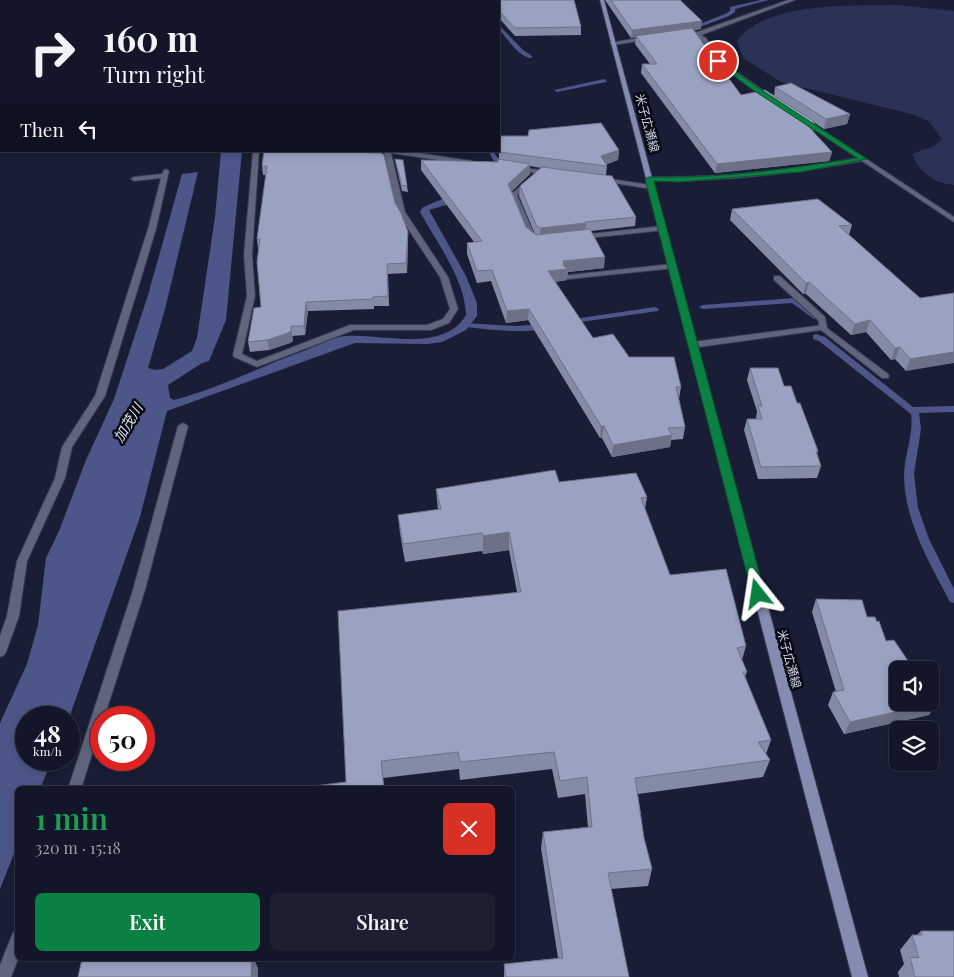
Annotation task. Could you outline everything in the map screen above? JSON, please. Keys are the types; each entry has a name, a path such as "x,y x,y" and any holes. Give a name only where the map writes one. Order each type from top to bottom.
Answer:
{"main road":[{"name":"米子広瀬線","path":"602,0 860,977"}],"street":[{"path":"697,34 792,0"},
{"path":"676,35 693,32 704,38 718,61 773,100"},
{"path":"614,43 658,37"},
{"path":"794,113 954,220"},
{"path":"256,152 248,255 251,296 238,356 257,364 353,327 428,328 446,321 454,309 444,276 401,212 388,152"},
{"path":"395,152 481,164"},
{"path":"595,179 650,183 801,169 864,159"},
{"path":"506,167 557,174"},
{"path":"538,242 531,238 513,195 539,172"},
{"path":"0,652 13,616 22,561 60,478 67,447 100,396 152,229 166,174 134,179"},
{"path":"567,239 662,228"},
{"path":"569,277 672,266"},
{"path":"777,278 822,319 823,327 885,376"},
{"path":"692,345 823,327"},
{"path":"75,786 139,590 183,426"},
{"path":"3,977 15,946"}],"shaded area":[{"path":"898,5 954,11 954,185 940,182 929,176 919,167 912,154 934,146 942,139 929,121 912,114 781,82 743,58 737,41 750,28 789,12 835,6"}],"water":[{"name":"加茂川","path":"221,152 242,152 226,320 209,361 202,363 168,385 170,398 174,400 224,383 340,337 427,338 443,334 456,327 466,315 461,288 449,262 420,212 422,208 430,204 502,175 489,152 494,152 509,175 467,199 429,210 466,276 477,303 477,316 466,330 442,342 427,344 355,343 167,411 140,517 73,706 15,706 15,771 47,771 41,786 15,786 15,851 0,889 0,723 27,664 38,625 46,558 59,531 86,460 114,399 148,295 182,174 198,172 165,309 148,368 155,370 163,369 192,351 197,338 215,217"}],"building":[{"path":"500,0 574,0 581,27 515,28 500,12"},
{"path":"611,0 680,0 702,21 632,30"},
{"path":"692,28 741,95 765,90 815,122 806,124 832,152 717,164 642,64 657,64 636,36"},
{"path":"791,83 850,114 826,119 775,87"},
{"path":"601,123 619,150 601,156 607,166 499,152 501,136 528,136 529,130"},
{"path":"264,152 368,152 384,155 395,203 408,232 406,263 387,264 388,296 373,297 373,299 306,302 304,326 291,326 291,331 288,333 267,340 248,342 254,308 261,307 257,262 260,239 257,239 267,166 262,166"},
{"path":"395,159 403,160 407,186 402,185"},
{"path":"498,159 530,164 508,184 526,227 536,235 590,229 605,257 563,261 564,266 568,269 548,271 593,338 613,334 629,357 674,357 681,387 676,387 685,427 668,428 672,435 613,445 604,426 601,426 529,309 507,311 492,270 477,271 467,243 482,241 421,160 498,162"},
{"path":"542,167 612,176 636,217 540,228 536,225 520,186"},
{"path":"818,199 852,225 839,226 920,298 954,293 954,352 910,359 900,347 895,348 870,320 855,324 809,282 806,283 732,209"},
{"path":"750,368 778,368 784,386 791,386 797,403 800,403 818,451 816,451 821,466 761,467 747,419 762,419 758,406 762,406"},
{"path":"555,470 559,482 636,473 647,497 641,498 670,575 726,569 746,646 737,648 747,672 743,672 771,740 758,742 770,760 635,778 644,838 652,869 608,873 629,977 506,977 504,964 563,958 543,832 592,827 587,777 560,781 554,752 460,762 458,752 381,761 384,786 315,786 346,782 338,611 521,592 509,532 483,536 482,533 403,544 398,515 441,509 436,489"},
{"path":"816,599 862,600 867,617 875,617 877,622 879,621 886,641 894,640 908,661 889,661 889,711 900,711 850,722 833,692 844,690"},
{"path":"921,931 954,931 954,977 915,977 910,957 919,958 912,935 922,935"},
{"path":"82,961 252,961 251,977 78,977"}],"waterway":[{"path":"690,29 727,15 733,11 732,8 767,0"},
{"path":"500,27 521,51 530,57"},
{"path":"557,90 604,81"},
{"path":"703,307 794,300 817,317"},
{"path":"567,322 655,309"},
{"path":"467,325 516,329 545,326"},
{"path":"816,337 822,339 915,413 916,429 909,474 913,508 923,539 954,599"},
{"path":"912,410 954,409"}],"route":[{"path":"718,61 752,86 864,159 801,169 737,176 679,180 649,179 758,594"}]}
